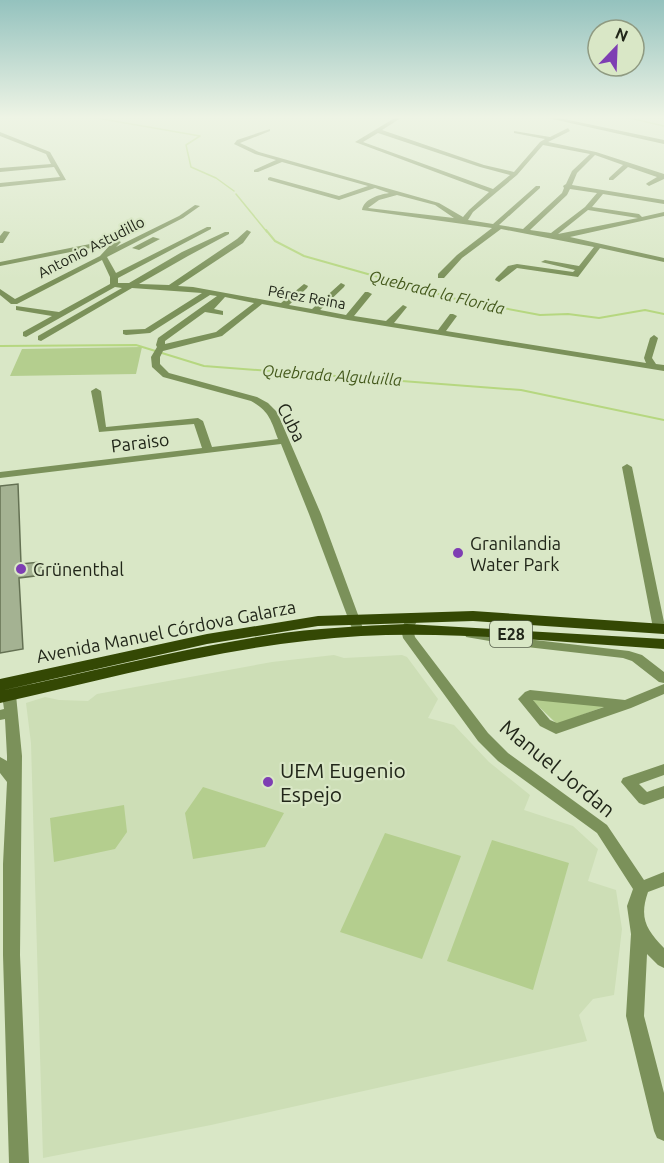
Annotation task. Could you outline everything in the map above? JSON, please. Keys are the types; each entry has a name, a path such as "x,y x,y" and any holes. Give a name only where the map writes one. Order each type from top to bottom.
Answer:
{"main road":[{"name":"Avenida Manuel Córdova Galarza","path":"3,692 356,625 411,623 473,616 662,634"},
{"name":"Avenida Manuel Córdova Galarza","path":"411,623 455,631 662,634"}],"street":[{"path":"317,170 447,208 464,221"},
{"path":"435,170 495,192"},
{"path":"501,170 515,174"},
{"path":"464,221 471,211 518,170"},
{"path":"524,231 565,194 566,186 575,170"},
{"path":"610,179 620,170"},
{"path":"647,170 664,176"},
{"path":"0,177 60,172 64,180 0,185"},
{"path":"648,184 664,176"},
{"path":"270,179 339,198 374,186"},
{"path":"566,186 664,202"},
{"path":"441,276 449,264 495,229 538,187"},
{"path":"552,236 587,208 602,192"},
{"path":"401,194 385,195 366,205 364,209 464,221 561,237 664,260"},
{"name":"Antonio Astudillo","path":"0,291 14,302 104,259 197,206"},
{"path":"587,208 646,217"},
{"path":"561,237 664,214"},
{"path":"26,334 209,228"},
{"path":"0,241 6,232"},
{"path":"173,286 240,241 247,232"},
{"path":"41,338 227,233"},
{"path":"104,259 156,239"},
{"path":"0,264 107,241 117,242 104,259"},
{"path":"499,280 513,267 575,275 599,245"},
{"path":"184,288 242,249"},
{"path":"104,259 114,281"},
{"path":"537,261 579,268"},
{"name":"Pérez Reina","path":"114,281 131,286 173,286 348,318 664,368"},
{"path":"314,312 341,285"},
{"path":"283,306 304,286"},
{"path":"126,332 147,331 210,292"},
{"path":"348,318 368,294"},
{"path":"220,313 208,310 225,295"},
{"path":"225,295 161,340 160,345 164,347 219,334 259,303"},
{"path":"388,324 403,307"},
{"path":"19,308 59,315"},
{"path":"441,332 453,316"},
{"path":"653,366 648,358 654,338"},
{"name":"Cuba","path":"164,347 154,356 154,363 166,375 254,399 272,412 356,625"},
{"path":"96,392 102,430 198,421 208,450"},
{"name":"Paraiso","path":"0,475 284,441"},
{"path":"627,466 662,634"},
{"name":"Manuel Jordan","path":"411,623 409,638 483,737 503,757 602,829 641,888"},
{"path":"455,631 518,642 624,654 637,658 664,679"},
{"path":"626,705 530,695 525,699 545,723 555,729 626,705 664,688"},
{"path":"3,692 6,714 15,746 4,769 5,979 19,1163"},
{"path":"664,769 628,783 644,799 664,792"},
{"path":"664,879 641,888 635,906 640,934 635,1016 664,1131"},
{"path":"640,934 664,960"}],"shaded area":[{"path":"142,347 136,374 10,376 22,349"},
{"path":"334,655 344,658 402,655 407,657 438,699 428,718 454,725 489,762 530,795 524,810 573,826 598,849 588,881 616,890 622,929 614,995 593,999 579,1015 587,1041 211,1125 43,1158 31,743 26,703 45,697 88,701 97,694 272,662"},
{"path":"534,699 606,706 557,724 533,701"},
{"path":"203,787 284,813 265,847 193,859 185,813"},
{"path":"124,805 127,832 115,849 54,862 50,818"},
{"path":"385,833 461,856 422,959 340,932"},
{"path":"492,840 569,863 533,990 447,961"}],"building":[{"name":"Grünenthal","path":"18,484 21,564 40,562 43,575 19,578 23,649 0,653 0,486"}],"waterway":[{"name":"Quebrada la Florida","path":"198,170 216,178 234,191"},
{"name":"Quebrada la Florida","path":"236,194 267,232"},
{"name":"Quebrada la Florida","path":"266,230 275,241 304,256 456,299 540,315 568,314 599,318 645,310 664,314"},
{"name":"Quebrada Alguluilla","path":"0,346 136,345 204,366 521,390 664,420"}],"place":[{"name":"Granilandia Water Park","path":"458,553"},
{"name":"Grünenthal","path":"21,569"},
{"name":"UEM Eugenio Espejo","path":"268,782"}]}
